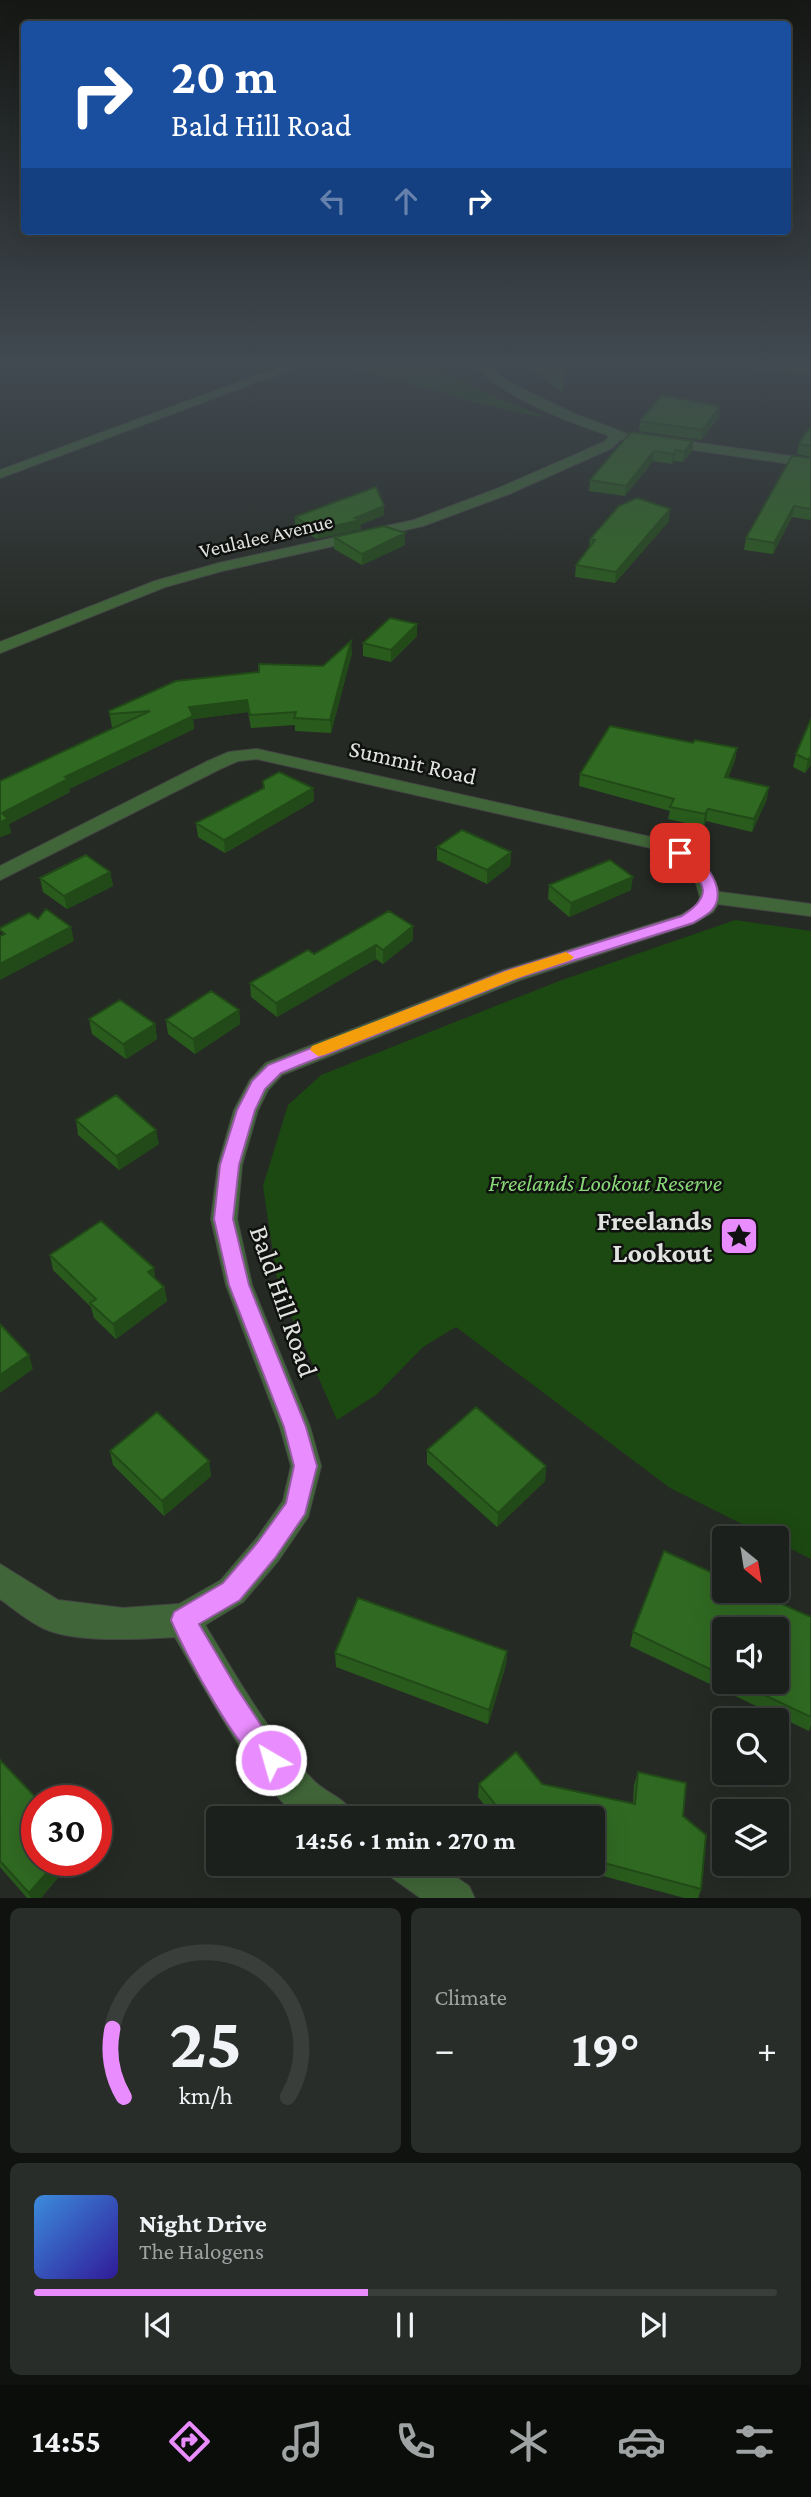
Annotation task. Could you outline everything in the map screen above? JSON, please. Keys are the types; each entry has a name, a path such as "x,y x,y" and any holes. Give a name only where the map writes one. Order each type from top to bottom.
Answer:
{"street":[{"path":"0,474 66,450"},
{"name":"Veulalee Avenue","path":"0,648 160,584 219,566 418,523 504,491 598,450"},
{"path":"718,450 811,463"},
{"name":"Summit Road","path":"0,874 214,765 235,757 257,754 657,844 680,853 697,866 707,879 710,898"},
{"path":"710,898 811,911"},
{"name":"Bald Hill Road","path":"0,1580 53,1616 123,1624 183,1620 232,1591 267,1550 297,1507 306,1466 295,1427 239,1285 224,1219 230,1165 246,1110 258,1086 274,1069 499,980 688,919 706,908 710,898"},
{"path":"183,1620 256,1742 302,1794 320,1806"},
{"path":"422,1876 455,1898"}],"green space":[{"name":"Freelands Lookout Reserve","path":"735,920 811,931 811,1559 789,1548 789,1526 746,1526 670,1488 456,1327 423,1347 376,1395 337,1420 278,1286 263,1186 288,1105 321,1075 559,981"}],"building":[{"path":"616,450 686,450 684,452 676,450 673,454 654,451 626,486 590,480"},
{"path":"792,456 811,458 811,509 794,506 774,543 746,538"},
{"path":"376,487 384,506 355,518 360,520 317,530 295,517"},
{"path":"637,498 670,509 616,572 576,565 595,540 590,539 619,506"},
{"path":"384,526 405,533 362,554 334,537"},
{"path":"390,618 417,624 391,650 363,643"},
{"path":"351,641 330,720 294,718 296,712 250,715 247,700 189,707 193,716 65,777 68,779 2,813 8,819 0,822 0,781 150,711 110,714 109,711 176,681 259,672 259,664 323,666"},
{"path":"811,719 811,756 808,760 796,754"},
{"path":"610,726 693,743 695,740 737,748 725,777 769,787 754,819 708,809 705,814 670,807 674,799 580,774"},
{"path":"279,772 313,788 224,840 196,823 264,788 263,781"},
{"path":"462,830 511,852 487,870 437,847"},
{"path":"86,855 110,872 64,896 40,878"},
{"path":"610,860 633,877 571,903 549,885"},
{"path":"46,909 71,927 0,964 0,936 5,934 0,928 29,913 38,919"},
{"path":"389,911 413,926 383,950 376,945 276,1003 250,983 308,950 314,954"},
{"path":"211,991 239,1010 193,1039 166,1020"},
{"path":"120,1000 155,1024 123,1044 89,1019"},
{"path":"116,1095 156,1130 116,1156 76,1120"},
{"path":"101,1221 154,1268 148,1272 164,1287 113,1324 90,1303 96,1299 50,1255"},
{"path":"0,1324 29,1355 0,1375"},
{"path":"476,1407 546,1466 498,1513 427,1450"},
{"path":"157,1412 209,1461 162,1501 110,1451"},
{"path":"664,1551 712,1573 712,1603 780,1603 811,1617 811,1717 762,1694 789,1694 789,1617 712,1617 712,1670 633,1632"},
{"path":"358,1598 507,1651 489,1710 335,1653"},
{"path":"516,1752 542,1784 635,1804 638,1772 686,1783 683,1816 706,1835 701,1889 605,1863 605,1806 496,1806 479,1784"},
{"path":"0,1760 24,1785 21,1785 21,1876 44,1876 29,1893 0,1861"}],"slow traffic":[{"path":"318,1050 512,975 566,957"}],"place":[{"name":"Freelands Lookout","path":"739,1236"}],"route":[{"path":"271,1760 256,1742 227,1696 183,1620 232,1591 267,1550 297,1507 306,1466 295,1427 239,1285 224,1219 230,1165 246,1110 258,1086 274,1069 292,1061 512,975 688,919 706,908 710,898 707,879 697,866 680,853"}]}
